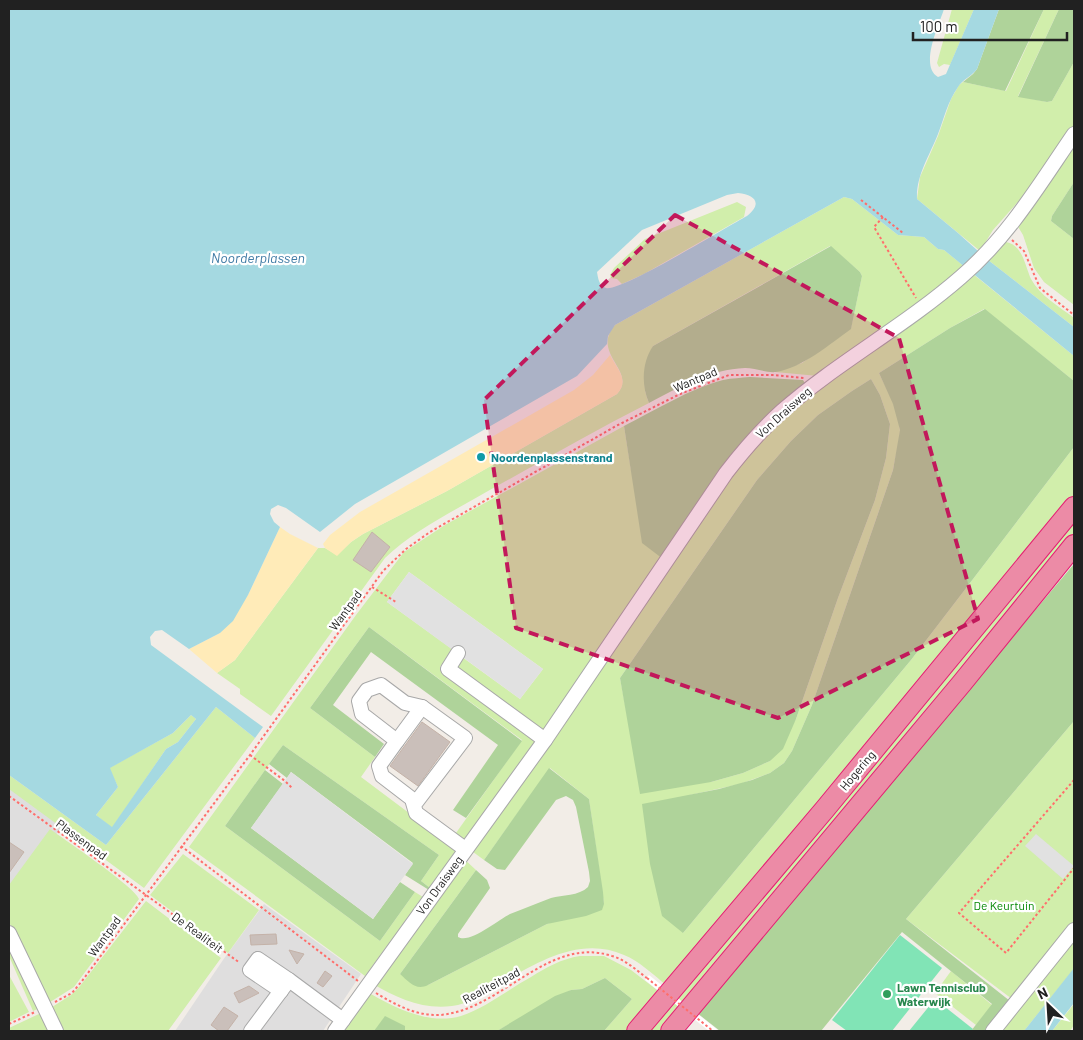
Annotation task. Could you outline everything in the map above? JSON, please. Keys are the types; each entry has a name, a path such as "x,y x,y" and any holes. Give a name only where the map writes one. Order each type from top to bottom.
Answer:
{"highway":[{"name":"Hogering","path":"637,1031 1074,507"},
{"name":"Hogering","path":"671,1031 936,714 1074,545"}],"street":[{"name":"Von Draisweg","path":"339,1026 545,740 732,466 758,435 781,412 813,385 922,308 963,276 1017,218 1074,134"},
{"path":"458,654 448,669 545,740"},
{"path":"397,741 362,714 359,701 368,690 381,685 405,703 422,707 464,738 414,805"},
{"path":"422,707 379,766 382,776 412,799 416,813 465,849"},
{"path":"993,1031 1074,930"},
{"path":"9,933 56,1031"},
{"path":"250,970 258,959 285,986 339,1026"},
{"path":"251,1031 285,986"}],"path":[{"path":"862,200 903,233"},
{"path":"883,217 874,227 922,308"},
{"path":"1005,233 1024,251 1040,288 1074,315"},
{"name":"Wantpad","path":"9,1024 45,1008 72,993 250,755 384,571 406,549 430,532 616,426 680,394 729,374 804,378 813,385"},
{"path":"372,587 396,602"},
{"path":"250,755 293,789"},
{"path":"1074,780 959,913 1006,953 1074,868"},
{"name":"Plassenpad","path":"9,796 145,894"},
{"name":"Realiteitpad","path":"181,846 366,987 410,1011 439,1015 461,1010 478,1004 546,964 571,954 591,952 613,956 630,965 713,1031"},
{"name":"De Realiteit","path":"145,894 250,970"}],"highlighted area":[{"path":"675,215 899,338 978,619 778,718 516,628 484,400"}],"shaded area":[{"path":"409,572 543,669 520,699 387,602"},
{"path":"291,772 413,864 373,919 251,828"},
{"path":"9,777 67,822 9,889"},
{"path":"1036,834 1074,866 1063,879 1025,846"},
{"path":"264,904 361,974 323,1031 175,1031 223,960"}],"green space":[{"path":"952,9 974,9 950,65 944,64 939,67 937,63"},
{"path":"999,9 1044,9 1005,91 963,82 977,69"},
{"path":"1044,9 1059,9 1018,96 1047,102 1052,101 1074,62 1074,126 1040,177 993,230 980,251 917,199 920,177 938,136 951,99 959,85 963,82 1006,91"},
{"path":"1059,9 1074,9 1074,62 1052,101 1047,102 1018,97"},
{"path":"1074,138 1074,182 1052,216 1051,221 1074,239 1074,305 1044,282 1034,268 1023,235 1017,225"},
{"path":"1074,182 1074,239 1051,221 1052,216"},
{"path":"844,197 852,199 898,235 924,237 965,267 955,278 818,376 775,372 802,363 851,328 862,276 860,272 830,246 653,346 645,381 646,396 649,403 443,516 407,540 385,558 271,716 240,694 240,689 217,673 235,660 318,548 325,548 337,555 363,534 447,491 617,394 622,386 622,378 610,354 608,345 609,335 615,325"},
{"path":"737,202 746,207 744,217 644,274 622,284 617,279 611,278 610,275 614,268 645,239"},
{"path":"1006,242 1012,244 1020,252 1031,279 1040,291 1074,318 1074,327 988,260"},
{"path":"831,246 862,276 851,329 806,361 786,370 772,372 745,368 732,369 708,375 649,403 646,396 644,374 649,352 653,346"},
{"path":"973,274 1074,356 1074,381 984,309 879,373 898,416 900,432 898,446 893,470 812,705 792,751 784,763 770,773 740,784 690,795 683,933 911,660 1074,447 1074,495 667,986 635,961 624,955 590,948 574,950 542,961 475,998 452,1006 441,1007 411,1002 373,984 463,858 476,870 400,974 428,985 547,924 604,904 589,799 550,768 484,860 469,849 728,475 784,414","holes":["871,379 880,395 890,424 886,458 875,500 838,598 796,719 770,761 743,773 711,782 627,715 620,678 757,480 791,441 818,415"]},
{"path":"985,309 1074,381 1074,447 911,660 683,933 662,916 650,864 642,804 719,789 752,780 770,773 784,763 792,751 812,705 893,470 900,430 893,404 879,373 950,328"},
{"path":"750,377 803,380 806,385 791,398 663,559 642,543 624,426 698,388 723,380"},
{"path":"871,379 880,395 890,424 886,458 875,500 838,598 796,719 783,749 770,761 743,773 711,782 640,794 620,678 757,480 791,441 818,415"},
{"path":"624,426 631,470 663,559 550,729 539,731 458,668 457,663 462,657 520,699 543,669 409,572 387,602 452,649 440,667 537,739 465,840 456,833 522,740 369,627 310,708 375,757 361,777 457,849 430,888 421,881 439,855 283,745 225,826 380,941 415,892 423,897 365,976 189,847 356,615 404,552 445,525"},
{"path":"1074,519 1074,537 664,1031 648,1031"},
{"path":"1074,564 1074,721 906,919 1010,1001 986,1031 971,1031 992,1004 902,932 821,1031 720,1031 697,1013"},
{"path":"369,627 522,741 466,818 453,810 498,745 371,652 333,705 384,744 375,757 310,708"},
{"path":"216,707 255,738 144,888 9,789 9,775 106,845"},
{"path":"191,715 196,719 178,742 166,749 112,828 96,815 118,787 109,768 173,733"},
{"name":"De Keurtuin","path":"1074,721 1074,921 1012,999 906,919"},
{"path":"283,745 439,855 421,881 430,888 429,890 405,875 413,863 291,772 287,778 269,764"},
{"path":"549,768 589,799 603,892 604,904 602,910 586,916 547,924 424,987 413,985 400,974 476,870 487,880 490,888 458,934 458,937 463,938 477,934 510,914 551,898 580,892 588,887 590,881 589,872 576,807 573,800 566,796 556,800 505,870 497,869 484,860"},
{"path":"265,770 283,784 251,828 373,919 400,882 415,892 380,941 225,826"},
{"path":"50,829 113,874 135,893 139,899 74,987 47,1004 9,922 9,885"},
{"path":"183,854 259,910 228,953 150,895"},
{"path":"146,901 221,958 168,1031 61,1031 49,1009 71,995 80,986"},
{"name":"Lawn Tennisclub Waterwijk","path":"900,935 942,968 892,1031 847,1031 832,1020"},
{"path":"1074,936 1074,969 1024,1031 998,1031"},
{"path":"9,942 40,1008 33,1011 9,956"},
{"path":"580,956 604,956 631,970 661,993 629,1031 604,1031 632,999 605,978 582,989 571,990 497,1031 405,1031 405,1026 374,1031 340,1031 368,995 371,994 403,1010 426,1017 449,1018 461,1016 497,998 554,964"},
{"path":"951,971 992,1005 976,1025 935,993"},
{"path":"9,975 29,1012 9,1022"},
{"path":"605,978 632,999 604,1031 497,1031 555,996 571,990 582,989"},
{"name":"Lawn Tennisclub Waterwijk","path":"935,999 973,1029 971,1031 909,1031"},
{"path":"1074,1004 1074,1025 1070,1031 1052,1031"},
{"path":"41,1013 50,1031 9,1031 9,1028"},
{"path":"385,1016 405,1026 405,1031 374,1031"}],"sand":[{"name":"Noordenplassenstrand","path":"610,355 622,379 621,389 617,394 447,491 363,534 351,542 337,556 325,548 323,544 330,535 360,512 574,390 593,375"},
{"path":"280,527 318,548 235,660 217,673 189,649 220,633 248,595"}],"water":[{"name":"Noorderplassen","path":"9,9 944,9 930,55 930,64 933,72 938,77 946,74 974,9 999,9 977,69 960,85 949,104 921,173 917,199 988,260 1074,327 1074,356 944,250 938,249 924,237 898,235 852,199 844,197 615,325 608,336 607,344 577,376 355,504 320,532 286,508 278,505 271,509 270,514 274,522 280,527 248,595 233,621 220,633 189,649 162,630 155,631 150,637 151,645 263,727 255,738 216,707 106,845 9,775","holes":["738,193 755,200 755,207 747,216 674,258 631,280 615,287 606,288 600,284 597,272 642,230 727,195","191,715 196,719 178,742 166,749 112,827 96,815 118,787 110,768 173,733"]},
{"path":"1074,968 1074,1003 1052,1031 1024,1031"}],"pier":[{"path":"649,975 719,1031 709,1031 645,980"}],"building":[{"path":"372,532 390,547 371,572 353,560"},
{"path":"422,722 450,742 418,786 390,766"},
{"path":"9,842 24,852 9,873"},
{"path":"276,934 277,944 251,945 250,935"},
{"path":"289,950 304,954 297,964"},
{"path":"325,971 332,976 323,987 317,983"},
{"path":"249,986 259,993 239,1003 234,993"},
{"path":"224,1007 238,1016 227,1031 219,1031 211,1025"}],"place":[{"name":"Noordenplassenstrand","path":"481,457"},
{"name":"Lawn Tennisclub Waterwijk","path":"887,994"}]}
